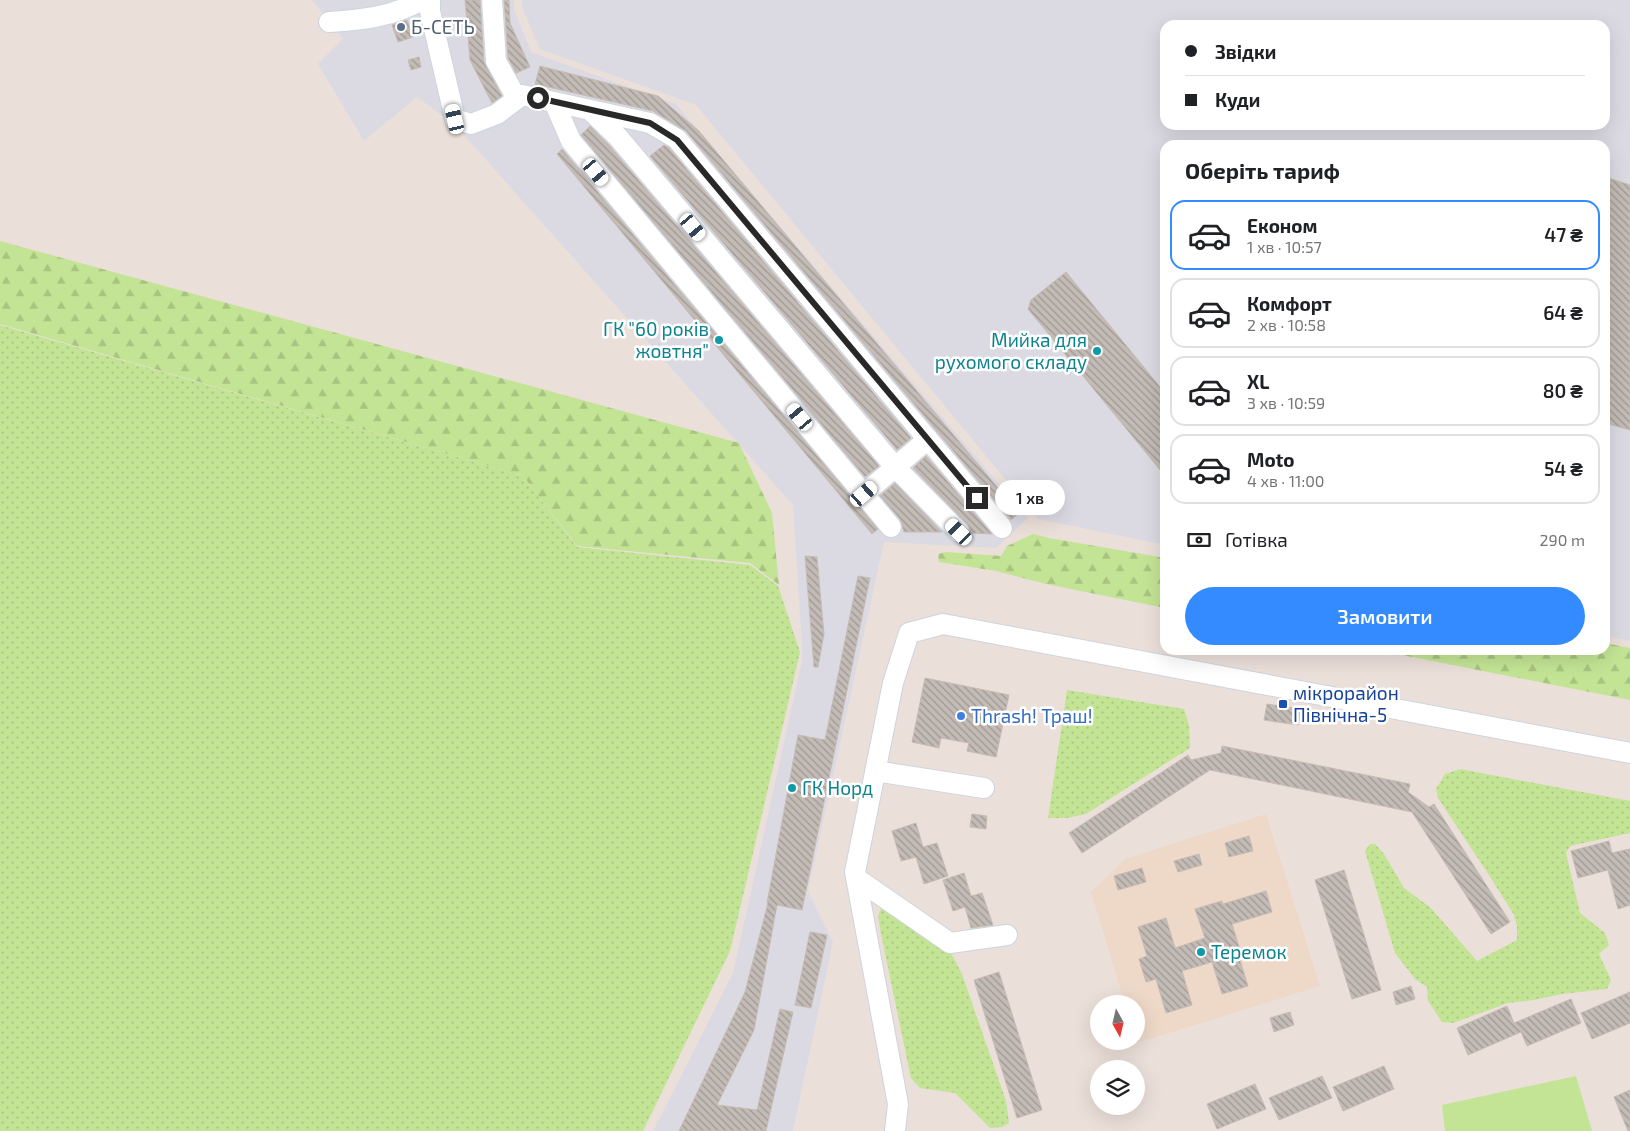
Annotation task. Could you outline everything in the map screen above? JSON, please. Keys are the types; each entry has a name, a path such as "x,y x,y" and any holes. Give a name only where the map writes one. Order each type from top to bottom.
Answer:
{"street":[{"path":"329,22 371,19 411,6 422,0"},
{"path":"430,0 430,12 455,119 471,124 497,114 522,95 650,123 677,140 1002,528"},
{"path":"492,0 496,61 517,99"},
{"path":"554,102 571,142 891,527"},
{"path":"589,110 618,137 895,467 959,532"},
{"path":"864,494 928,439"},
{"path":"895,1131 898,1104 855,872 893,683 909,633 943,624 1630,753"},
{"path":"875,770 984,788"},
{"path":"856,878 950,943 1006,935"}],"shaded area":[{"path":"312,0 514,0 514,9 531,52 676,104 1028,518 996,548 884,542 808,891 833,942 793,1131 653,1131 733,973 802,661 793,505 456,126 417,97 364,141 318,64 343,39"},
{"path":"522,0 1630,0 1630,641 1610,637 1610,140 1160,140 1160,544 1038,519 696,105 540,49 522,7"},
{"path":"1266,814 1320,986 1145,1041 1145,995 1122,995 1091,892 1125,859"}],"green space":[{"path":"0,241 739,443 772,513 779,585 750,563 577,546 523,476 0,324"},
{"path":"0,325 523,476 577,547 750,565 778,586 800,652 730,951 643,1131 0,1131"},
{"path":"1033,534 1160,557 1160,607 1046,584 996,571 939,562 938,554 946,552 1001,556 1007,546"},
{"path":"1610,644 1630,648 1630,700 1402,655 1610,655"},
{"path":"1067,690 1184,709 1189,725 1190,748 1086,814 1067,818 1048,818"},
{"path":"1460,769 1630,801 1630,833 1570,846 1566,853 1580,913 1605,933 1609,945 1599,954 1611,980 1607,989 1508,1003 1453,1023 1442,1022 1428,1001 1427,987 1415,979 1395,953 1365,851 1370,844 1375,844 1384,854 1404,888 1431,908 1477,961 1517,940 1517,926 1514,915 1438,798 1436,789 1445,774"},
{"path":"881,909 892,912 951,953 962,974 1006,1101 1009,1123 1002,1127 990,1128 955,1093 920,1088 911,1078 881,934 878,916"},
{"path":"1576,1076 1592,1131 1445,1131 1442,1105"}],"building":[{"path":"465,0 480,0 484,62 502,96 492,103 470,60"},
{"path":"504,0 509,0 510,23 530,67 516,73 508,58"},
{"name":"Б-СЕТЬ","path":"407,20 413,37 398,42 392,25"},
{"path":"419,57 421,67 411,70 408,60"},
{"path":"540,66 658,96 699,131 1019,513 1011,520 686,131 653,111 535,84"},
{"path":"590,126 609,145 879,466 865,477 581,135"},
{"path":"664,145 669,148 911,438 897,450 650,156"},
{"path":"562,149 878,529 872,534 557,154"},
{"path":"1610,179 1630,185 1630,430 1610,424"},
{"name":"Мийка для рухомого складу","path":"1066,272 1160,387 1160,470 1028,309 1031,300"},
{"path":"926,456 992,534 971,533 967,524 913,468"},
{"path":"895,483 942,532 904,532 900,519 880,496"},
{"path":"805,556 817,557 824,634 818,667 814,667"},
{"path":"858,576 870,578 802,910 777,905 754,1030 717,1105 757,1110 780,1009 793,1012 766,1131 679,1131 745,992 768,903 798,735 825,740"},
{"name":"Thrash! Траш!","path":"925,678 1009,695 996,757 967,751 969,743 941,738 939,748 912,742"},
{"path":"1267,704 1301,709 1298,725 1264,720"},
{"path":"1222,746 1410,784 1408,792 1429,807 1434,804 1510,922 1491,934 1412,812 1210,770 1082,853 1069,833 1188,755 1191,760 1221,753"},
{"path":"972,814 987,816 986,829 970,827"},
{"path":"916,823 923,847 937,843 948,876 924,884 916,857 901,861 892,831"},
{"path":"1249,836 1253,851 1229,857 1225,843"},
{"path":"1609,841 1612,853 1630,849 1630,905 1618,909 1608,870 1578,878 1571,851"},
{"path":"1199,854 1202,865 1178,872 1174,861"},
{"path":"1142,868 1146,882 1118,890 1114,876"},
{"path":"1344,870 1381,990 1352,999 1315,880"},
{"path":"964,873 971,896 982,893 993,925 971,928 965,907 953,911 943,880"},
{"name":"Теремок","path":"1266,891 1272,912 1232,924 1241,953 1238,954 1248,986 1222,994 1212,962 1182,971 1192,1005 1166,1013 1156,979 1146,982 1139,959 1147,956 1138,927 1166,918 1175,948 1205,938 1195,909 1222,901 1223,904"},
{"path":"810,932 827,935 811,1008 795,1005"},
{"path":"999,972 1042,1110 1017,1118 974,980"},
{"path":"1411,986 1415,999 1396,1005 1393,992"},
{"path":"1630,992 1630,1023 1592,1039 1581,1013"},
{"path":"1571,999 1581,1023 1527,1046 1521,1032 1468,1055 1457,1028 1507,1006 1514,1023"},
{"path":"1290,1012 1294,1025 1274,1032 1270,1018"},
{"path":"1384,1066 1394,1089 1343,1111 1333,1087"},
{"path":"1322,1076 1332,1098 1279,1120 1269,1098"},
{"path":"1255,1084 1266,1109 1217,1129 1207,1104"},
{"path":"1630,1090 1630,1131 1628,1131 1614,1097"}],"place":[{"name":"Б-СЕТЬ","path":"401,27"},
{"name":"ГК \"60 років жовтня\"","path":"719,340"},
{"name":"Мийка для рухомого складу","path":"1097,351"},
{"name":"мікрорайон Північна-5","path":"1283,704"},
{"name":"Thrash! Траш!","path":"961,716"},
{"name":"ГК Норд","path":"792,788"},
{"name":"Теремок","path":"1201,952"}],"route":[{"path":"538,98 650,123 677,140 977,498"}]}
